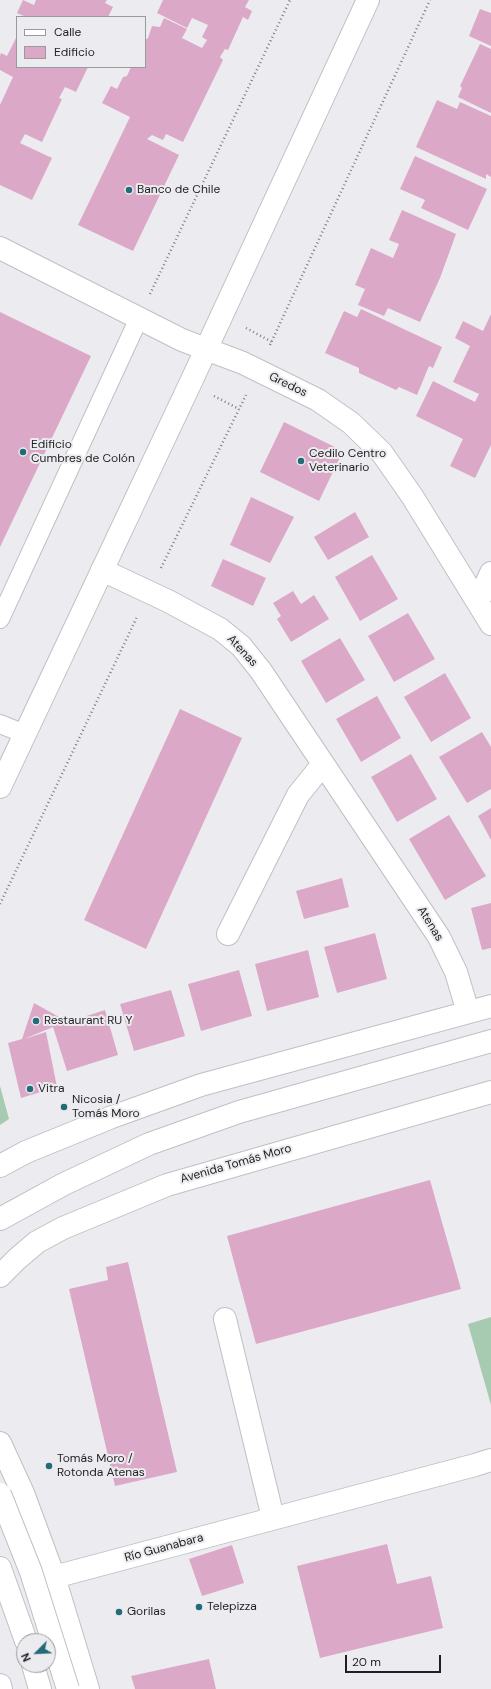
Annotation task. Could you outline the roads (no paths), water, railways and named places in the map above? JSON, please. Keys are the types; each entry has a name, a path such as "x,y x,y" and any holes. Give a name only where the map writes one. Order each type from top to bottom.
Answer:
{"main road":[{"path":"0,787 368,0"},
{"name":"Gredos","path":"0,248 182,340 258,371 318,400 351,423 382,453 412,496 491,624"},
{"name":"Atenas","path":"102,570 149,592 220,629 241,646 262,671 438,937 456,972 468,1012"},
{"path":"478,602 491,573"},
{"path":"228,934 298,795 323,764"},
{"path":"0,1166 26,1152 112,1117 201,1086 491,1006"},
{"path":"0,1218 64,1184 149,1144 239,1112 491,1041"},
{"name":"Avenida Tomás Moro","path":"0,1276 37,1242 63,1228 167,1185 491,1092"},
{"path":"225,1319 273,1518"},
{"path":"0,1443 23,1493 54,1578 88,1689"},
{"name":"Río Guanabara","path":"54,1578 491,1460"},
{"path":"0,1494 31,1572 68,1689"},
{"path":"0,1568 23,1633"},
{"path":"35,1673 40,1689"},
{"path":"0,1685 1,1689"}],"lane":[{"path":"0,619 139,318"},
{"path":"0,724 25,734"}],"place":[{"name":"Banco de Chile","path":"129,190"},
{"name":"Edificio Cumbres de Colón","path":"23,452"},
{"name":"Cedilo Centro Veterinario","path":"301,461"},
{"name":"Restaurant RU Y","path":"36,1021"},
{"name":"Vitra","path":"30,1089"},
{"name":"Nicosia / Tomás Moro","path":"64,1107"},
{"name":"Tomás Moro / Rotonda Atenas","path":"49,1466"},
{"name":"Telepizza","path":"199,1607"},
{"name":"Gorilas","path":"119,1612"}]}
